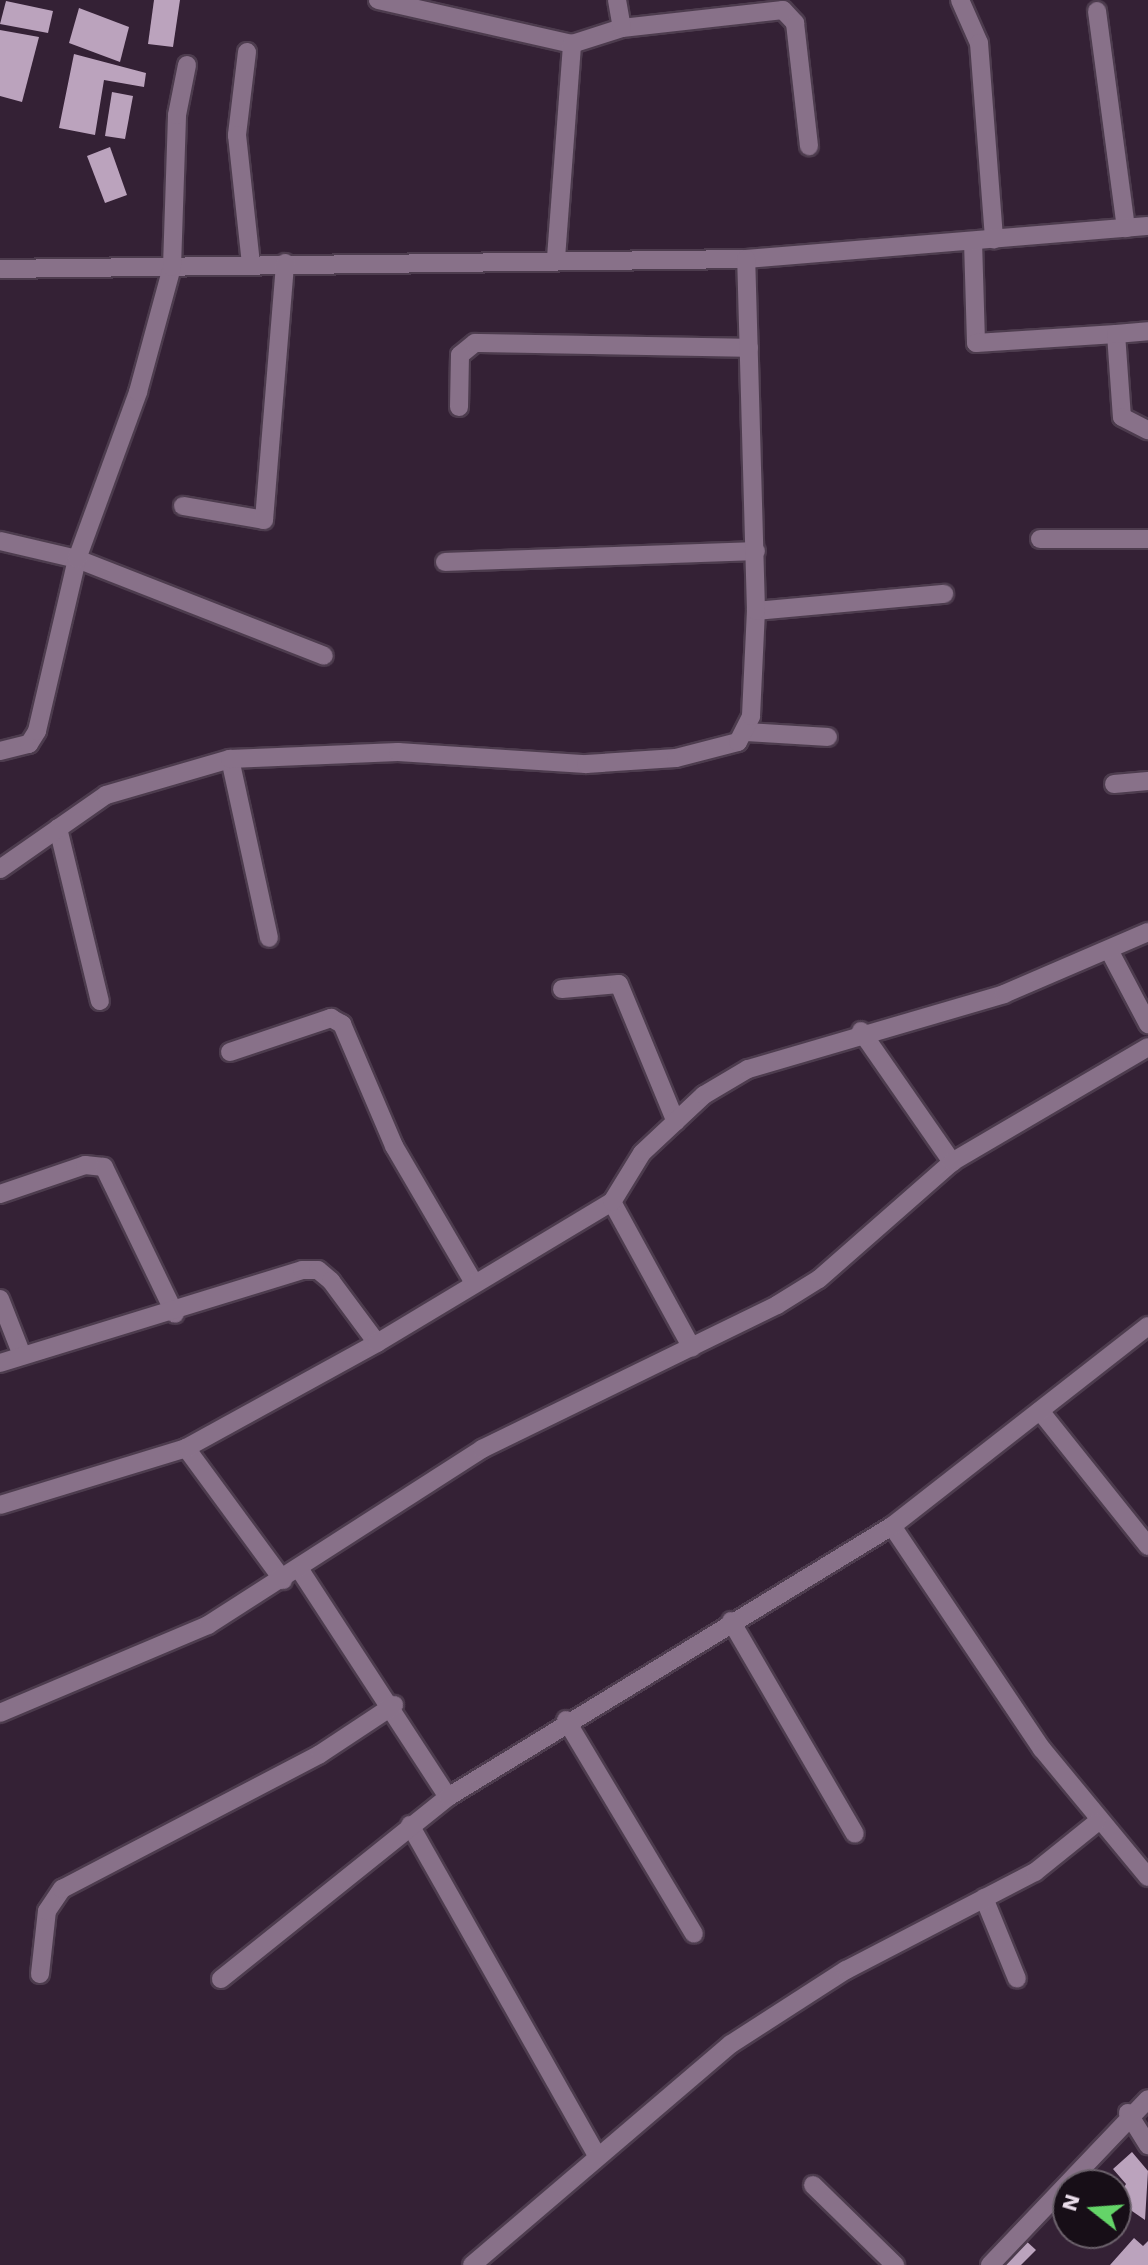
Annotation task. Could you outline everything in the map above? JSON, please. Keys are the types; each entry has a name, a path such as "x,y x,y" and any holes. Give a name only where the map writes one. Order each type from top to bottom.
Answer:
{"street":[{"path":"378,0 572,44 622,28 791,14 809,146"},
{"path":"617,0 622,28"},
{"path":"960,0 979,43 994,239"},
{"path":"1097,11 1126,228"},
{"path":"556,258 572,44"},
{"path":"247,52 237,135 251,264"},
{"path":"0,751 29,744 37,731 77,559 138,392 172,267 177,115 187,65"},
{"path":"0,269 556,258 746,259 1148,226"},
{"path":"973,241 976,343 1148,331"},
{"path":"746,259 756,551 756,611 747,732"},
{"path":"183,506 264,520 285,263"},
{"path":"1116,334 1122,417 1148,430"},
{"path":"459,407 460,355 475,343 749,348"},
{"path":"1040,539 1148,539"},
{"path":"0,541 77,559 324,656"},
{"path":"445,562 756,551"},
{"path":"756,611 944,594"},
{"path":"0,869 106,795 230,759 398,752 586,764 723,750 747,732 828,737"},
{"path":"230,759 269,938"},
{"path":"1114,784 1148,781"},
{"path":"58,828 100,1001"},
{"path":"0,1505 186,1448 377,1343 473,1281 612,1202 620,1178 676,1122 748,1069 861,1031 1004,994 1148,932"},
{"path":"1109,950 1148,1024"},
{"path":"562,989 619,984 676,1122"},
{"path":"230,1052 331,1018 342,1024 394,1146 473,1281"},
{"path":"861,1031 952,1162"},
{"path":"0,1713 208,1625 300,1570 482,1449 692,1348 819,1279 952,1162 1148,1047"},
{"path":"0,1194 85,1165 104,1167 175,1314"},
{"path":"612,1202 692,1348"},
{"path":"0,1363 318,1270 377,1343"},
{"path":"0,1299 22,1355"},
{"path":"221,1979 448,1797 566,1720 892,1526 1148,1326"},
{"path":"1040,1411 1148,1546"},
{"path":"186,1448 283,1580"},
{"path":"892,1526 1096,1823 1148,1877"},
{"path":"300,1570 394,1705 448,1797"},
{"path":"731,1621 855,1834"},
{"path":"40,1974 47,1911 62,1889 90,1868 320,1754 394,1705"},
{"path":"566,1720 694,1934"},
{"path":"472,2265 596,2154 731,2044 846,1970 1035,1872 1096,1823"},
{"path":"410,1825 596,2154"},
{"path":"984,1898 1017,1979"},
{"path":"990,2265 1128,2113 1148,2099"},
{"path":"1128,2113 1148,2145"},
{"path":"813,2185 895,2265"}],"building":[{"path":"154,0 180,0 173,47 148,44"},
{"path":"6,1 53,11 48,33 0,24"},
{"path":"79,8 129,27 120,62 69,43"},
{"path":"0,30 39,37 22,102 0,96"},
{"path":"74,54 146,73 144,87 104,80 95,135 59,128"},
{"path":"112,92 133,96 125,139 105,136"},
{"path":"110,147 127,195 105,203 87,156"},
{"path":"1132,2152 1148,2171 1145,2220 1132,2211 1132,2169 1113,2169"},
{"path":"1134,2238 1143,2246 1148,2241 1148,2265 1110,2265 1124,2249 1132,2249"},
{"path":"1024,2239 1036,2250 1021,2265 999,2265"}]}
